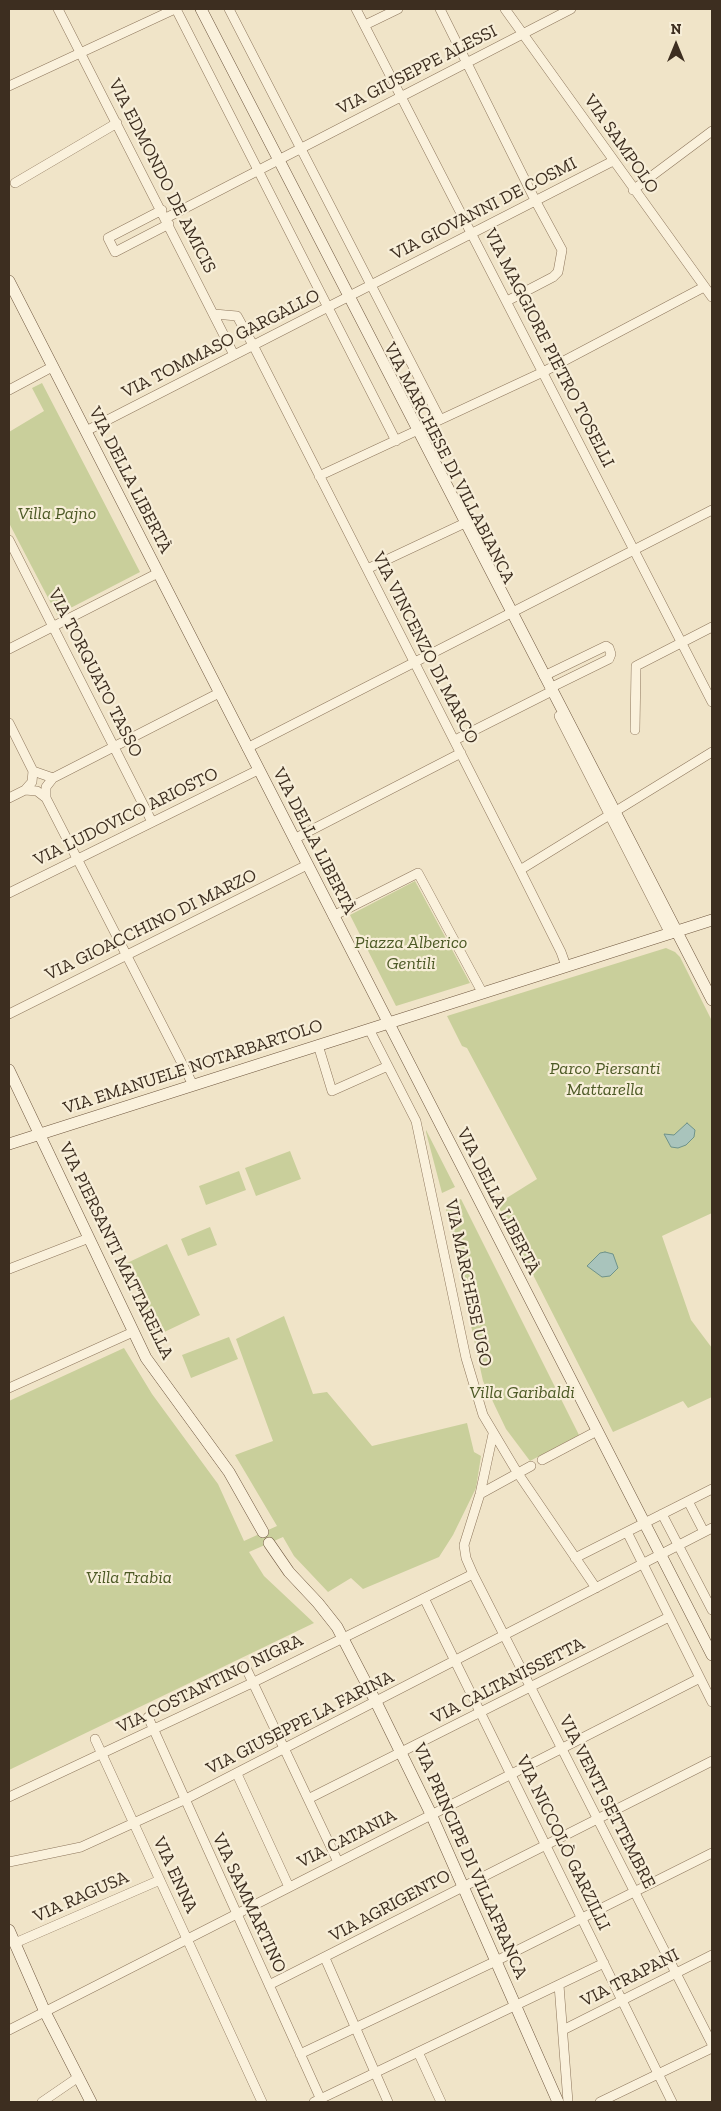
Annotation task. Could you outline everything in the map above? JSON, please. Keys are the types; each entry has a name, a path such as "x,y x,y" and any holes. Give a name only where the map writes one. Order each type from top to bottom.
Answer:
{"street":[{"name":"VIA EDMONDO DE AMICIS","path":"58,9 166,217 234,354"},
{"path":"9,86 176,9"},
{"name":"VIA MARCHESE DI VILLABIANCA","path":"176,9 396,441"},
{"name":"VIA MARCHESE DI VILLABIANCA","path":"195,9 347,298 673,932 712,1000"},
{"name":"VIA MARCHESE DI VILLABIANCA","path":"201,9 276,161"},
{"name":"VIA MARCHESE DI VILLABIANCA","path":"229,9 440,419"},
{"name":"VIA MAGGIORE PIETRO TOSELLI","path":"356,9 712,702"},
{"path":"365,25 398,9"},
{"path":"440,9 535,200 562,250 558,272 553,277 507,301"},
{"name":"VIA SAMPOLO","path":"505,9 712,298"},
{"name":"VIA GIUSEPPE ALESSI","path":"166,217 571,9"},
{"path":"15,183 117,123"},
{"path":"635,188 712,131"},
{"name":"VIA GIOVANNI DE COSMI","path":"370,286 613,161"},
{"path":"166,217 115,252 108,238 166,217"},
{"name":"VIA DELLA LIBERTÀ","path":"9,280 12,294 86,431 387,1023 712,1655"},
{"name":"VIA TOMMASO GARGALLO","path":"86,431 370,286"},
{"path":"319,476 543,372 704,287"},
{"path":"214,314 237,316 253,345"},
{"name":"VIA VINCENZO DI MARCO","path":"253,345 455,740 563,955 566,966"},
{"path":"9,390 52,367"},
{"path":"248,748 712,510"},
{"path":"367,569 463,524"},
{"name":"VIA TORQUATO TASSO","path":"9,540 152,822"},
{"path":"9,649 158,573"},
{"name":"VIA MARCHESE DI VILLABIANCA","path":"510,614 544,676 550,691"},
{"path":"635,730 636,666 712,627"},
{"path":"455,740 609,659 611,654 609,648 606,646 544,676"},
{"path":"46,798 46,787 53,778 219,693"},
{"path":"9,724 33,771 32,782 25,790 9,798"},
{"path":"520,870 712,752"},
{"path":"294,839 461,753"},
{"name":"VIA LUDOVICO ARIOSTO","path":"9,893 258,770"},
{"path":"33,771 53,778"},
{"path":"25,790 37,791 46,798 193,1085"},
{"name":"VIA GIOACCHINO DI MARZO","path":"9,1014 307,865"},
{"path":"334,916 418,873 482,992"},
{"name":"VIA EMANUELE NOTARBARTOLO","path":"9,1144 712,920"},
{"name":"VIA MARCHESE UGO","path":"368,1029 416,1121 466,1358 483,1415 517,1472 596,1588"},
{"path":"318,1045 332,1091 388,1066"},
{"name":"VIA PIERSANTI MATTARELLA","path":"9,1070 133,1332 158,1376 229,1472 263,1532"},
{"path":"9,1269 89,1238"},
{"path":"9,1388 133,1332"},
{"path":"542,1460 597,1432"},
{"name":"VIA VENTI SETTEMBRE","path":"493,1434 480,1494 464,1545 466,1558 530,1689 712,2044"},
{"path":"480,1494 531,1466"},
{"path":"575,1558 712,1489"},
{"path":"688,1501 708,1530"},
{"path":"662,1514 709,1596 712,1610"},
{"name":"VIA GIUSEPPE LA FARINA","path":"9,1862 81,1847 133,1825 237,1774 708,1530"},
{"path":"627,1532 712,1702"},
{"path":"269,1543 282,1564 318,1603 343,1638"},
{"name":"VIA COSTANTINO NIGRA","path":"9,1797 252,1683 473,1574"},
{"name":"VIA NICCOLÒ GARZILLI","path":"424,1598 672,2102"},
{"name":"VIA CALTANISSETTA","path":"308,1800 403,1754 669,1617"},
{"name":"VIA PRINCIPE DI VILLAFRANCA","path":"343,1638 403,1754 431,1814 558,2102"},
{"path":"246,1668 338,1862"},
{"name":"VIA CATANIA","path":"9,2030 700,1678"},
{"name":"VIA SAMMARTINO","path":"148,1717 300,2054 319,2101"},
{"name":"VIA ENNA","path":"95,1740 262,2102"},
{"name":"VIA AGRIGENTO","path":"269,1985 712,1762"},
{"path":"237,1774 289,1887"},
{"path":"300,2054 496,1961 712,1853"},
{"name":"VIA RAGUSA","path":"15,1943 160,1880"},
{"path":"9,1930 45,2012 77,2078 91,2102"},
{"name":"VIA TRAPANI","path":"563,2030 712,1954"},
{"path":"325,1958 388,2102"},
{"path":"319,2101 375,2072 516,2006 604,1962"},
{"path":"559,1985 568,2102"},
{"path":"600,2102 712,2048"},
{"path":"418,2052 441,2102"},
{"path":"42,2102 77,2078"}],"green space":[{"name":"Villa Pajno","path":"42,383 140,572 57,615 9,523 9,432 44,411 32,388"},
{"name":"Piazza Alberico Gentili","path":"415,881 470,983 396,1006 350,915"},
{"name":"Parco Piersanti Mattarella","path":"666,948 675,952 680,957 712,1021 712,1213 662,1236 691,1320 712,1348 712,1397 688,1408 683,1401 613,1432 497,1204 537,1179 467,1048 462,1046 447,1016"},
{"path":"426,1130 455,1187 442,1193 426,1132"},
{"path":"290,1151 301,1179 256,1196 245,1168"},
{"path":"239,1171 246,1190 206,1205 199,1186"},
{"name":"Villa Garibaldi","path":"461,1199 579,1435 530,1461 506,1429 483,1381 445,1205"},
{"path":"210,1227 217,1245 188,1256 181,1239"},
{"path":"167,1244 200,1315 158,1335 125,1264"},
{"name":"Villa Trabia","path":"284,1316 313,1394 327,1392 372,1446 467,1423 474,1452 481,1456 476,1488 453,1535 439,1557 363,1589 351,1578 328,1592 294,1556 283,1537 249,1552 264,1576 314,1623 9,1770 9,1401 124,1348 152,1394 218,1484 244,1541 277,1526 235,1455 273,1441 236,1339"},
{"path":"229,1337 238,1359 191,1378 182,1355"}],"water":[{"path":"687,1123 695,1130 694,1137 686,1145 678,1148 671,1147 664,1134 674,1135"},
{"path":"600,1253 613,1254 618,1268 610,1276 602,1277 587,1266"}]}
